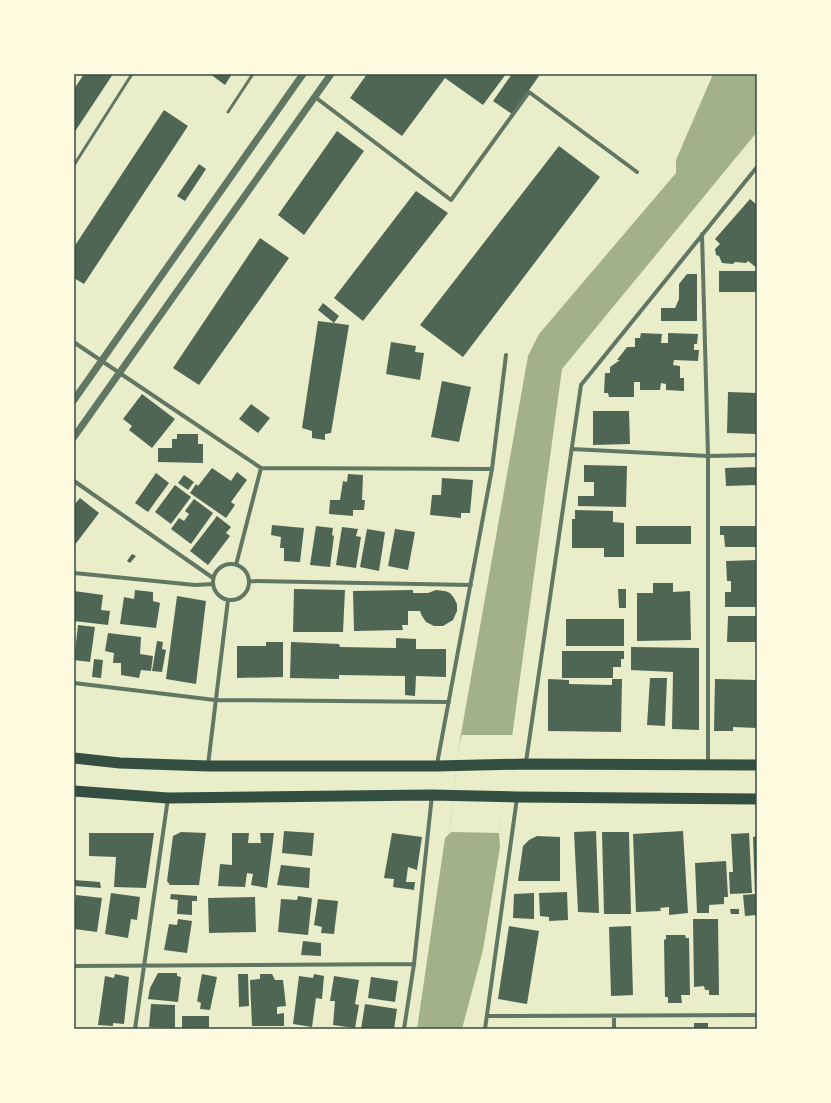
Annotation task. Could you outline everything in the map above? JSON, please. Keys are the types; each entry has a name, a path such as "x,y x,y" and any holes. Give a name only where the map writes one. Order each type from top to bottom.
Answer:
{"highway":[{"path":"74,758 120,763 208,766 437,766 526,764 757,765"},
{"path":"74,791 168,798 432,795 757,799"}],"street":[{"path":"74,400 302,74"},
{"path":"74,438 331,74"},
{"path":"315,97 451,200 529,92 637,172"},
{"path":"526,764 581,385 757,167"},
{"path":"702,234 708,456 708,765"},
{"path":"74,343 261,468 492,469"},
{"path":"437,766 492,469 506,355"},
{"path":"572,450 708,456 757,455"},
{"path":"236,565 261,468"},
{"path":"74,482 213,578"},
{"path":"230,564 236,565 245,571 249,581 246,592 243,596 239,599 228,600 217,595 214,590 213,578 225,565 230,564"},
{"path":"74,572 195,585 213,584"},
{"path":"249,581 471,586"},
{"path":"208,766 228,600"},
{"path":"74,684 215,700 449,702"},
{"path":"404,1029 414,964 432,795"},
{"path":"485,1029 517,797"},
{"path":"135,1029 168,798"},
{"path":"74,966 414,964"},
{"path":"488,1016 757,1015"},
{"path":"614,1016 614,1029"}],"lane":[{"path":"74,165 132,74"},
{"path":"228,112 253,74"}],"shaded area":[{"path":"713,74 757,74 757,132 562,369 499,833 500,847 483,950 462,1029 417,1029 445,838 449,834 459,745 528,356 539,334 676,173 676,160"}],"pier":[{"path":"462,735 513,735 499,833 452,832 449,834 459,745"}],"building":[{"path":"84,74 113,74 74,133 74,89"},
{"path":"210,74 232,74 225,85"},
{"path":"367,74 506,74 483,105 445,78 402,136 350,98"},
{"path":"512,74 537,74 539,76 512,114 493,101"},
{"path":"164,110 188,126 84,284 74,278 74,247"},
{"path":"337,131 364,151 304,235 278,215"},
{"path":"559,146 600,177 463,357 420,325"},
{"path":"199,164 206,169 185,201 177,196"},
{"path":"416,191 448,213 363,321 334,298"},
{"path":"750,199 757,205 757,268 748,261 746,263 735,262 733,264 722,263 719,256 716,255 715,249 720,244 715,239"},
{"path":"260,238 289,258 199,385 173,368"},
{"path":"719,271 757,271 757,292 719,292"},
{"path":"687,274 697,274 697,321 661,321 661,308 675,308 679,299 679,284"},
{"path":"323,303 339,316 334,323 318,310"},
{"path":"318,321 349,325 331,433 325,434 325,440 312,438 312,431 302,428"},
{"path":"641,333 662,334 661,343 668,343 668,333 698,334 697,344 694,344 694,350 699,350 698,361 674,360 673,365 680,366 680,378 684,378 684,391 666,390 666,384 661,383 660,390 640,390 640,382 634,382 634,397 609,397 608,393 604,393 605,373 610,373 610,367 620,360 617,360 627,347 635,347 635,338 640,338"},
{"path":"391,342 416,346 415,352 424,353 420,380 386,374"},
{"path":"442,381 471,387 459,442 431,437"},
{"path":"728,392 757,393 757,434 727,433"},
{"path":"142,394 175,419 152,448 129,430 132,426 123,419"},
{"path":"251,404 270,418 258,433 239,419"},
{"path":"593,411 629,411 630,444 593,445"},
{"path":"177,434 198,434 198,444 203,444 203,463 158,462 158,448 172,448 172,439 177,439"},
{"path":"584,465 627,466 626,507 578,506 578,496 594,496 594,482 584,482"},
{"path":"757,467 757,485 726,486 725,468"},
{"path":"212,468 231,481 237,472 247,480 231,502 235,505 226,518 190,493 196,484 198,486"},
{"path":"156,473 169,483 148,512 135,503"},
{"path":"348,474 363,475 362,500 365,500 364,510 353,510 353,516 329,514 330,500 340,500 343,481 347,482"},
{"path":"184,475 194,482 188,490 178,483"},
{"path":"442,478 473,480 470,513 461,513 461,518 430,515 432,495 441,495"},
{"path":"175,485 191,497 171,524 155,512"},
{"path":"80,498 99,513 74,546 74,505"},
{"path":"194,499 213,513 191,544 171,529 179,518 184,521 189,514 185,511"},
{"path":"575,510 613,511 613,522 624,523 624,557 604,557 604,548 572,548 572,519 575,519"},
{"path":"217,516 231,527 226,533 230,536 208,565 190,551"},
{"path":"272,525 304,528 300,562 284,561 284,548 280,548 281,537 271,535"},
{"path":"316,526 333,528 332,535 334,536 330,567 310,565"},
{"path":"636,526 691,526 691,544 636,544"},
{"path":"720,526 757,526 757,547 725,547 724,535 720,535"},
{"path":"342,527 358,529 356,536 361,537 356,568 336,565"},
{"path":"367,529 385,532 379,571 360,567"},
{"path":"395,529 415,532 408,570 388,566"},
{"path":"132,554 136,556 130,563 127,561"},
{"path":"757,560 757,607 725,607 725,592 731,592 731,581 727,581 726,561"},
{"path":"653,583 673,583 673,592 690,591 691,640 637,641 637,593 653,593"},
{"path":"294,589 345,590 343,632 293,632"},
{"path":"618,589 626,589 626,608 619,608"},
{"path":"135,590 153,592 153,601 160,603 156,628 120,624 124,597 134,599"},
{"path":"413,590 413,593 428,593 436,590 450,593 457,604 457,611 453,620 443,626 434,626 426,622 420,611 408,611 408,625 402,625 403,630 354,631 353,591"},
{"path":"74,591 103,595 101,610 110,611 108,625 74,621"},
{"path":"177,596 206,601 196,684 166,679"},
{"path":"728,616 757,616 756,642 727,642"},
{"path":"566,619 624,619 624,646 566,646"},
{"path":"78,625 95,627 90,662 74,660"},
{"path":"108,633 141,637 140,654 153,656 151,671 141,670 139,678 121,675 121,663 113,663 114,653 105,651"},
{"path":"396,638 416,639 416,649 446,649 446,677 416,676 415,696 405,695 405,676 339,675 339,679 290,678 291,642 339,644 340,647 396,648"},
{"path":"157,641 163,642 162,649 166,650 162,672 152,671"},
{"path":"266,642 283,642 283,677 237,678 237,646 266,646"},
{"path":"631,647 699,648 699,730 672,729 673,672 631,670"},
{"path":"562,651 624,651 624,659 621,659 621,667 613,667 613,678 562,678"},
{"path":"94,659 103,660 101,678 92,677"},
{"path":"650,678 667,678 665,726 647,725"},
{"path":"548,679 569,680 569,684 612,685 612,679 622,679 621,732 548,731"},
{"path":"715,679 757,680 757,728 733,727 733,731 714,731"},
{"path":"284,831 314,833 312,856 282,853"},
{"path":"596,831 599,913 578,912 574,832"},
{"path":"683,831 688,913 669,915 669,907 660,908 661,911 636,912 633,834"},
{"path":"181,832 206,833 199,885 170,885 167,881 173,836"},
{"path":"602,832 629,832 631,914 604,914"},
{"path":"89,833 154,833 146,888 114,887 116,857 89,856"},
{"path":"232,833 249,833 248,843 261,843 260,833 274,833 267,888 251,885 253,874 247,873 245,887 218,886 220,864 232,865"},
{"path":"392,833 422,837 417,870 408,867 406,882 415,882 414,890 393,887 394,879 384,878"},
{"path":"749,833 752,893 730,894 729,872 733,872 731,834"},
{"path":"537,836 560,837 560,881 518,881 523,846 529,840"},
{"path":"757,836 757,915 745,916 743,895 755,894 753,837"},
{"path":"726,861 728,897 724,897 724,904 709,905 709,913 697,913 695,863"},
{"path":"281,865 310,868 309,888 277,885"},
{"path":"74,880 100,882 101,888 74,886"},
{"path":"567,892 568,920 549,921 549,917 540,916 539,893"},
{"path":"111,893 140,897 137,920 131,919 128,938 105,934"},
{"path":"534,893 534,919 513,918 514,894"},
{"path":"171,894 197,896 197,901 192,901 192,915 177,914 178,900 170,899"},
{"path":"76,895 102,898 97,932 74,929"},
{"path":"298,896 312,898 308,935 278,932 281,899 297,900"},
{"path":"255,897 256,932 209,933 208,898"},
{"path":"318,899 338,901 334,934 321,933 322,927 314,925"},
{"path":"730,909 739,909 739,914 731,914"},
{"path":"178,919 192,921 187,953 164,950 169,924 177,925"},
{"path":"693,919 718,919 719,995 709,995 709,990 705,990 704,986 694,987"},
{"path":"509,926 539,931 527,1004 498,999"},
{"path":"631,926 633,995 611,996 609,927"},
{"path":"666,935 685,935 686,938 689,938 690,995 681,995 682,1003 668,1003 668,997 665,997 664,940 666,939"},
{"path":"303,941 321,943 321,956 301,955"},
{"path":"158,973 177,973 177,976 181,977 178,1002 148,999 150,988"},
{"path":"115,974 129,977 124,1024 113,1023 113,1026 98,1025 105,976 114,978"},
{"path":"202,974 217,977 210,1010 200,1009 201,1003 197,1001"},
{"path":"238,974 248,974 249,1006 239,1007"},
{"path":"260,974 272,974 275,980 283,980 286,1006 277,1007 277,1014 284,1013 284,1026 252,1026 250,980 260,979"},
{"path":"314,974 324,976 322,999 316,998 312,1027 293,1024 299,976 313,978"},
{"path":"334,976 359,980 355,1004 359,1005 355,1028 333,1025 335,1001 330,1001"},
{"path":"371,977 398,981 395,1002 368,998"},
{"path":"151,1004 175,1005 175,1028 149,1027"},
{"path":"365,1004 397,1009 394,1029 361,1029"},
{"path":"182,1016 209,1016 209,1028 182,1028"},
{"path":"694,1023 708,1023 708,1029 694,1029"}]}
